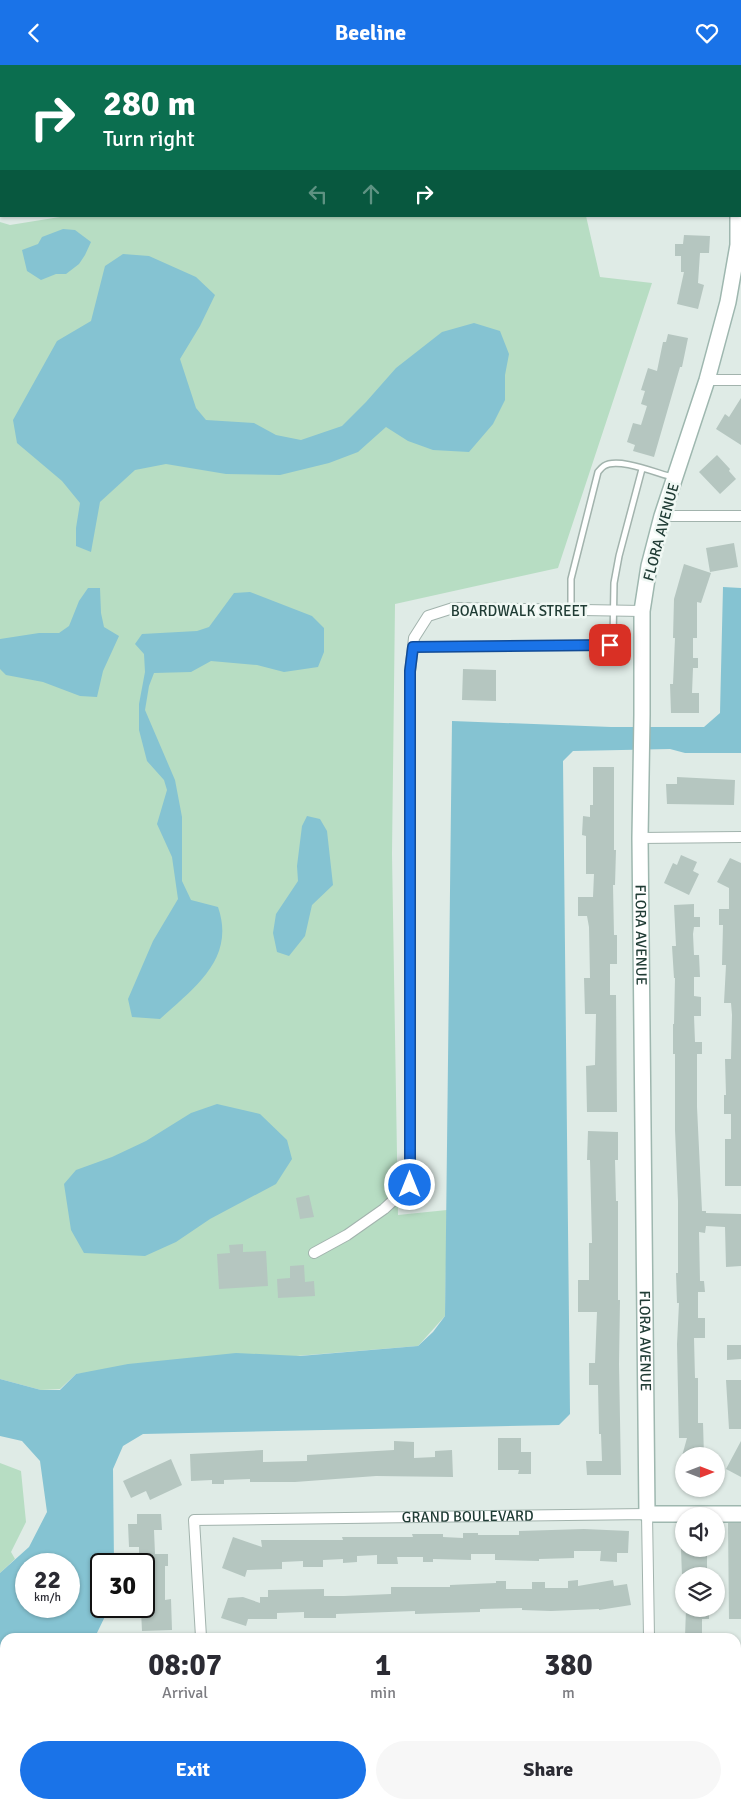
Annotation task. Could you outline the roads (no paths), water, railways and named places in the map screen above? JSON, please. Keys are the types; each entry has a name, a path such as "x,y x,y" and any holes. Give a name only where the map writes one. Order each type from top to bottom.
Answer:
{"street":[{"name":"FLORA AVENUE","path":"649,1633 640,838 642,611 649,566 662,516 707,380 728,302 739,245 738,217"},
{"path":"707,380 741,381"},
{"path":"662,516 741,516"},
{"name":"BOARDWALK STREET","path":"314,1253 346,1235 384,1209 410,1185 410,671 414,638 428,617 453,608 642,611"},
{"path":"640,838 741,837"},
{"name":"GRAND BOULEVARD","path":"201,1633 194,1520 741,1514"}],"lane":[{"path":"570,610 570,579 598,473 604,466 615,463 675,478"},
{"path":"413,647 610,645 613,640 614,583 618,556 642,469"}],"water":[{"path":"63,229 75,230 91,242 79,264 66,274 56,274 41,280 27,271 22,250 38,244 42,237"},
{"path":"123,254 149,256 196,277 215,295 200,326 180,359 196,408 206,420 254,423 276,435 301,440 342,426 396,368 442,332 474,323 500,331 509,354 505,375 505,400 493,424 469,452 433,450 408,441 386,427 358,452 329,463 280,475 226,474 166,464 135,470 100,502 91,552 76,546 76,528 80,503 62,481 17,443 13,420 57,341 91,321 105,266"},
{"path":"723,587 741,588 741,753 685,753 670,749 573,751 563,761 570,1414 559,1425 143,1434 123,1446 113,1469 114,1553 90,1553 90,1618 104,1618 97,1633 0,1633 0,1573 15,1560 15,1618 80,1618 80,1553 22,1553 29,1547 47,1512 40,1461 22,1441 0,1436 0,1379 41,1390 60,1390 76,1374 128,1364 236,1353 300,1356 418,1346 433,1332 445,1316 452,721 611,727 704,727 720,713"},
{"path":"88,588 100,588 101,613 104,627 119,636 103,671 97,697 80,696 43,682 6,675 0,669 0,639 39,633 59,633 69,626 79,601"},
{"path":"250,592 312,616 324,628 324,652 318,667 284,672 257,665 211,661 191,672 154,673 149,686 145,710 175,780 182,817 182,881 191,900 218,907 222,925 221,942 217,957 198,984 160,1019 132,1017 128,999 153,941 178,899 172,857 157,824 167,790 164,780 147,761 139,730 139,704 145,672 144,654 135,644 142,634 197,631 209,627 234,593"},
{"path":"307,816 320,819 327,831 333,885 312,905 305,936 289,956 277,952 273,933 276,914 298,881 297,866 302,826"},
{"path":"217,1104 260,1114 287,1140 292,1159 276,1184 210,1219 176,1242 145,1256 84,1253 71,1230 64,1184 76,1170 112,1157 146,1141 191,1113"}]}
